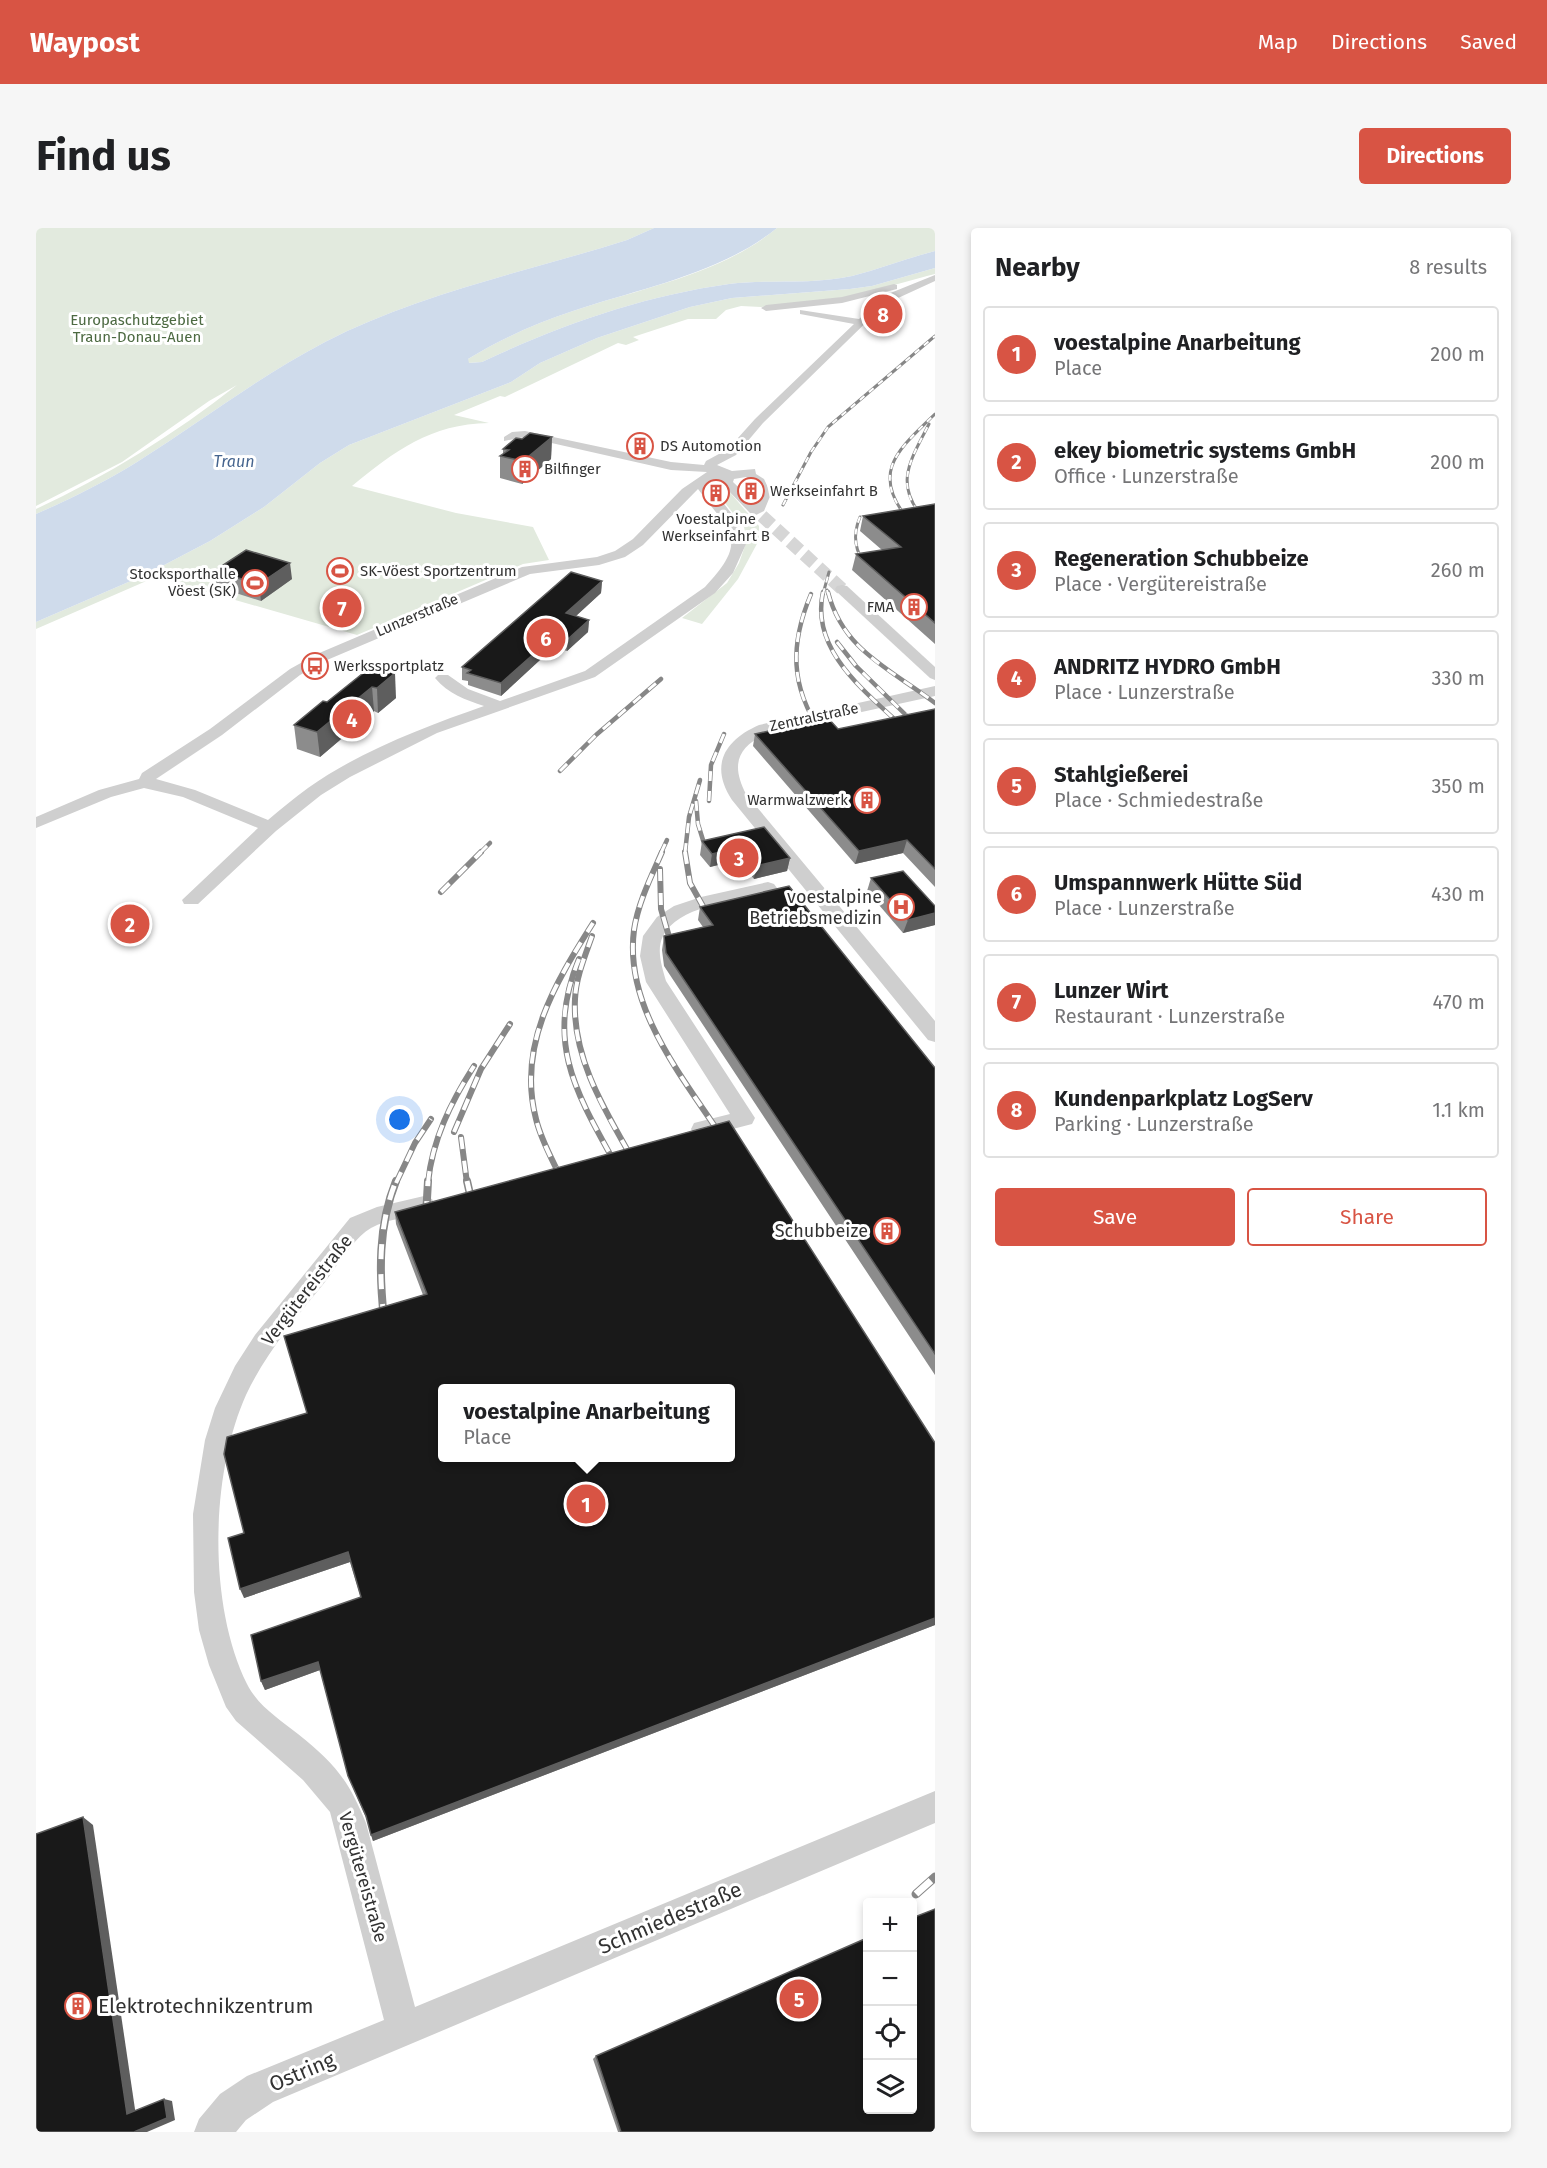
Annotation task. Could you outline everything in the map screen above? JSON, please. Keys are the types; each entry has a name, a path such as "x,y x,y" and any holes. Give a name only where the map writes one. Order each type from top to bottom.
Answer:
{"street":[{"path":"861,322 769,308 842,300 931,279"},
{"name":"Lunzerstraße","path":"145,783 148,777 216,732 311,662 527,570 598,561 620,555 638,542 686,492 715,473 759,421 861,322 891,296 931,279"},
{"path":"508,439 516,434 525,434 683,468 715,473 749,472 760,482 765,494 757,509"},
{"path":"745,438 757,509"},
{"path":"715,473 734,481 749,472"},
{"path":"715,473 757,509"},
{"path":"191,900 270,827 315,791 374,756 431,730 590,674 718,583 733,559 739,537 733,525 704,489 715,473"},
{"path":"842,589 935,675"},
{"path":"443,678 454,690 464,695 501,706"},
{"name":"Zentralstraße","path":"935,692 780,723 754,732 739,742 728,767 732,786 935,1035"},
{"name":"Lunzerstraße","path":"36,823 114,791 145,783 164,786 270,827"},
{"path":"682,1134 744,1118 656,982 648,964 651,934 658,924 670,915 687,908 806,879"},
{"name":"Vergütereistraße","path":"404,2029 350,1823 340,1798 318,1773 250,1715 237,1696 224,1665 210,1603 206,1536 207,1502 217,1438 228,1406 269,1334 360,1222 448,1198"},
{"name":"Schmiedestraße","path":"404,2029 935,1807"},
{"name":"Ostring","path":"212,2132 233,2107 261,2089 404,2029"}],"green space":[{"name":"Europaschutzgebiet Traun-Donau-Auen","path":"36,228 654,228 627,240 436,297 361,325 325,342 276,370 125,469 36,514 36,509 89,483 165,437 237,385 209,401 122,462 36,506"},
{"path":"777,228 935,228 935,251 837,279 729,284 665,296 572,324 482,362 468,363 468,359 493,345 546,321 679,279 731,258"},
{"name":"SK-Vöest Sportzentrum","path":"935,268 935,274 854,296 761,307 741,306 726,310 716,319 688,319 633,337 639,340 626,345 618,343 505,397 500,396 454,415 489,423 449,428 431,434 399,451 352,486 456,513 533,527 549,560 523,564 357,635 159,578 151,579 36,629 36,622 147,574 210,541 264,507 320,463 349,445 511,382 540,363 597,338 690,307 732,298 872,286"},
{"path":"710,482 726,488 759,526 759,540 738,579 702,624 682,618 727,583 739,563 747,540 744,527 714,489 709,489 707,485"}],"water":[{"name":"Traun","path":"654,228 777,228 755,244 705,268 532,326 468,359 469,363 482,362 541,336 602,314 697,289 729,284 837,279 935,251 935,268 872,286 732,298 690,307 597,338 540,363 511,382 349,445 320,463 264,507 210,541 147,574 36,622 36,514 125,469 276,370 325,342 361,325 436,297 627,240"}],"building":[{"path":"530,433 552,437 523,461 500,456 509,450 503,449 516,438 522,439"},
{"name":"FMA","path":"935,504 935,623 856,554 901,547 863,516"},
{"path":"246,550 290,563 259,584 214,571"},
{"path":"571,572 602,581 566,613 589,620 568,639 555,635 501,683 467,673 471,670 462,667"},
{"path":"372,666 395,673 377,688 372,687 317,732 294,725 323,701 327,702"},
{"name":"Warmwalzwerk","path":"935,709 935,869 907,840 859,851 755,734 828,718 838,729"},
{"path":"764,827 790,858 756,866 741,847 712,854 702,841"},
{"path":"903,871 935,906 935,913 908,920 871,878"},
{"name":"Schubbeize","path":"789,886 935,1068 935,1354 666,953 664,936 713,925 700,907"},
{"path":"729,1121 935,1443 935,1618 371,1835 366,1816 348,1776 318,1662 261,1681 251,1635 361,1597 348,1552 240,1589 228,1538 244,1533 224,1454 227,1437 307,1413 284,1336 427,1294 395,1212"},
{"name":"Elektrotechnikzentrum","path":"83,1817 127,2114 164,2099 167,2118 134,2132 36,2132 36,1834"},
{"path":"935,1909 935,2132 621,2132 596,2056 863,1940 863,2114 917,2114 917,1916"}],"tunnel":[{"path":"762,516 842,589"}],"railway":[{"path":"783,505 811,452 828,427 935,336"},
{"path":"911,523 891,490 890,476 893,463 900,451 935,414"},
{"path":"925,520 915,507 907,484 911,461 929,424"},
{"path":"860,517 856,531 856,543 867,568"},
{"path":"823,594 829,572"},
{"path":"827,590 828,594"},
{"path":"823,592 821,613 825,633 833,651 858,684 903,727"},
{"path":"828,592 835,612 857,644 871,657 935,703"},
{"path":"811,594 799,630 796,664 803,698 821,732"},
{"path":"837,642 856,666 916,725"},
{"path":"560,771 596,735 661,679"},
{"path":"709,801 711,765 724,734"},
{"path":"685,852 689,817 700,780"},
{"path":"696,801 698,824 707,853"},
{"path":"661,853 667,840"},
{"path":"441,892 490,843"},
{"path":"662,852 642,900 634,930 633,958 638,986 647,1012 673,1064 720,1134"},
{"path":"685,852 690,883 709,917"},
{"path":"660,869 661,909 672,947"},
{"path":"561,1178 538,1127 531,1092 532,1066 543,1016 553,992 593,923"},
{"path":"592,936 577,983 575,1020 584,1062 592,1082 632,1158"},
{"path":"579,959 569,988 565,1015 565,1041 569,1065 588,1112 615,1163"},
{"path":"454,1132 481,1069 510,1024"},
{"path":"428,1183 438,1137 458,1093 474,1066"},
{"path":"396,1183 415,1143 431,1119"},
{"path":"461,1137 467,1183"},
{"path":"384,1319 381,1250 386,1215 396,1181"},
{"path":"426,1216 428,1181"},
{"path":"467,1181 472,1203"},
{"path":"916,1894 935,1877"}],"place":[{"name":"Kundenparkplatz LogServ","path":"883,314"},
{"name":"DS Automotion","path":"640,446"},
{"name":"Bilfinger","path":"525,469"},
{"name":"Werkseinfahrt B","path":"751,491"},
{"name":"Voestalpine Werkseinfahrt B","path":"716,493"},
{"name":"SK-Vöest Sportzentrum","path":"340,571"},
{"name":"Stocksporthalle Vöest (SK)","path":"255,583"},
{"name":"FMA","path":"914,607"},
{"name":"Lunzer Wirt","path":"342,608"},
{"name":"Umspannwerk Hütte Süd","path":"546,638"},
{"name":"Werkssportplatz","path":"315,666"},
{"name":"ANDRITZ HYDRO GmbH","path":"352,719"},
{"name":"Warmwalzwerk","path":"867,800"},
{"name":"Regeneration Schubbeize","path":"739,858"},
{"name":"voestalpine Betriebsmedizin","path":"901,907"},
{"name":"ekey biometric systems GmbH","path":"130,924"},
{"name":"Schubbeize","path":"887,1231"},
{"name":"voestalpine Anarbeitung","path":"586,1504"},
{"name":"Stahlgießerei","path":"799,1999"},
{"name":"Elektrotechnikzentrum","path":"78,2006"}]}
